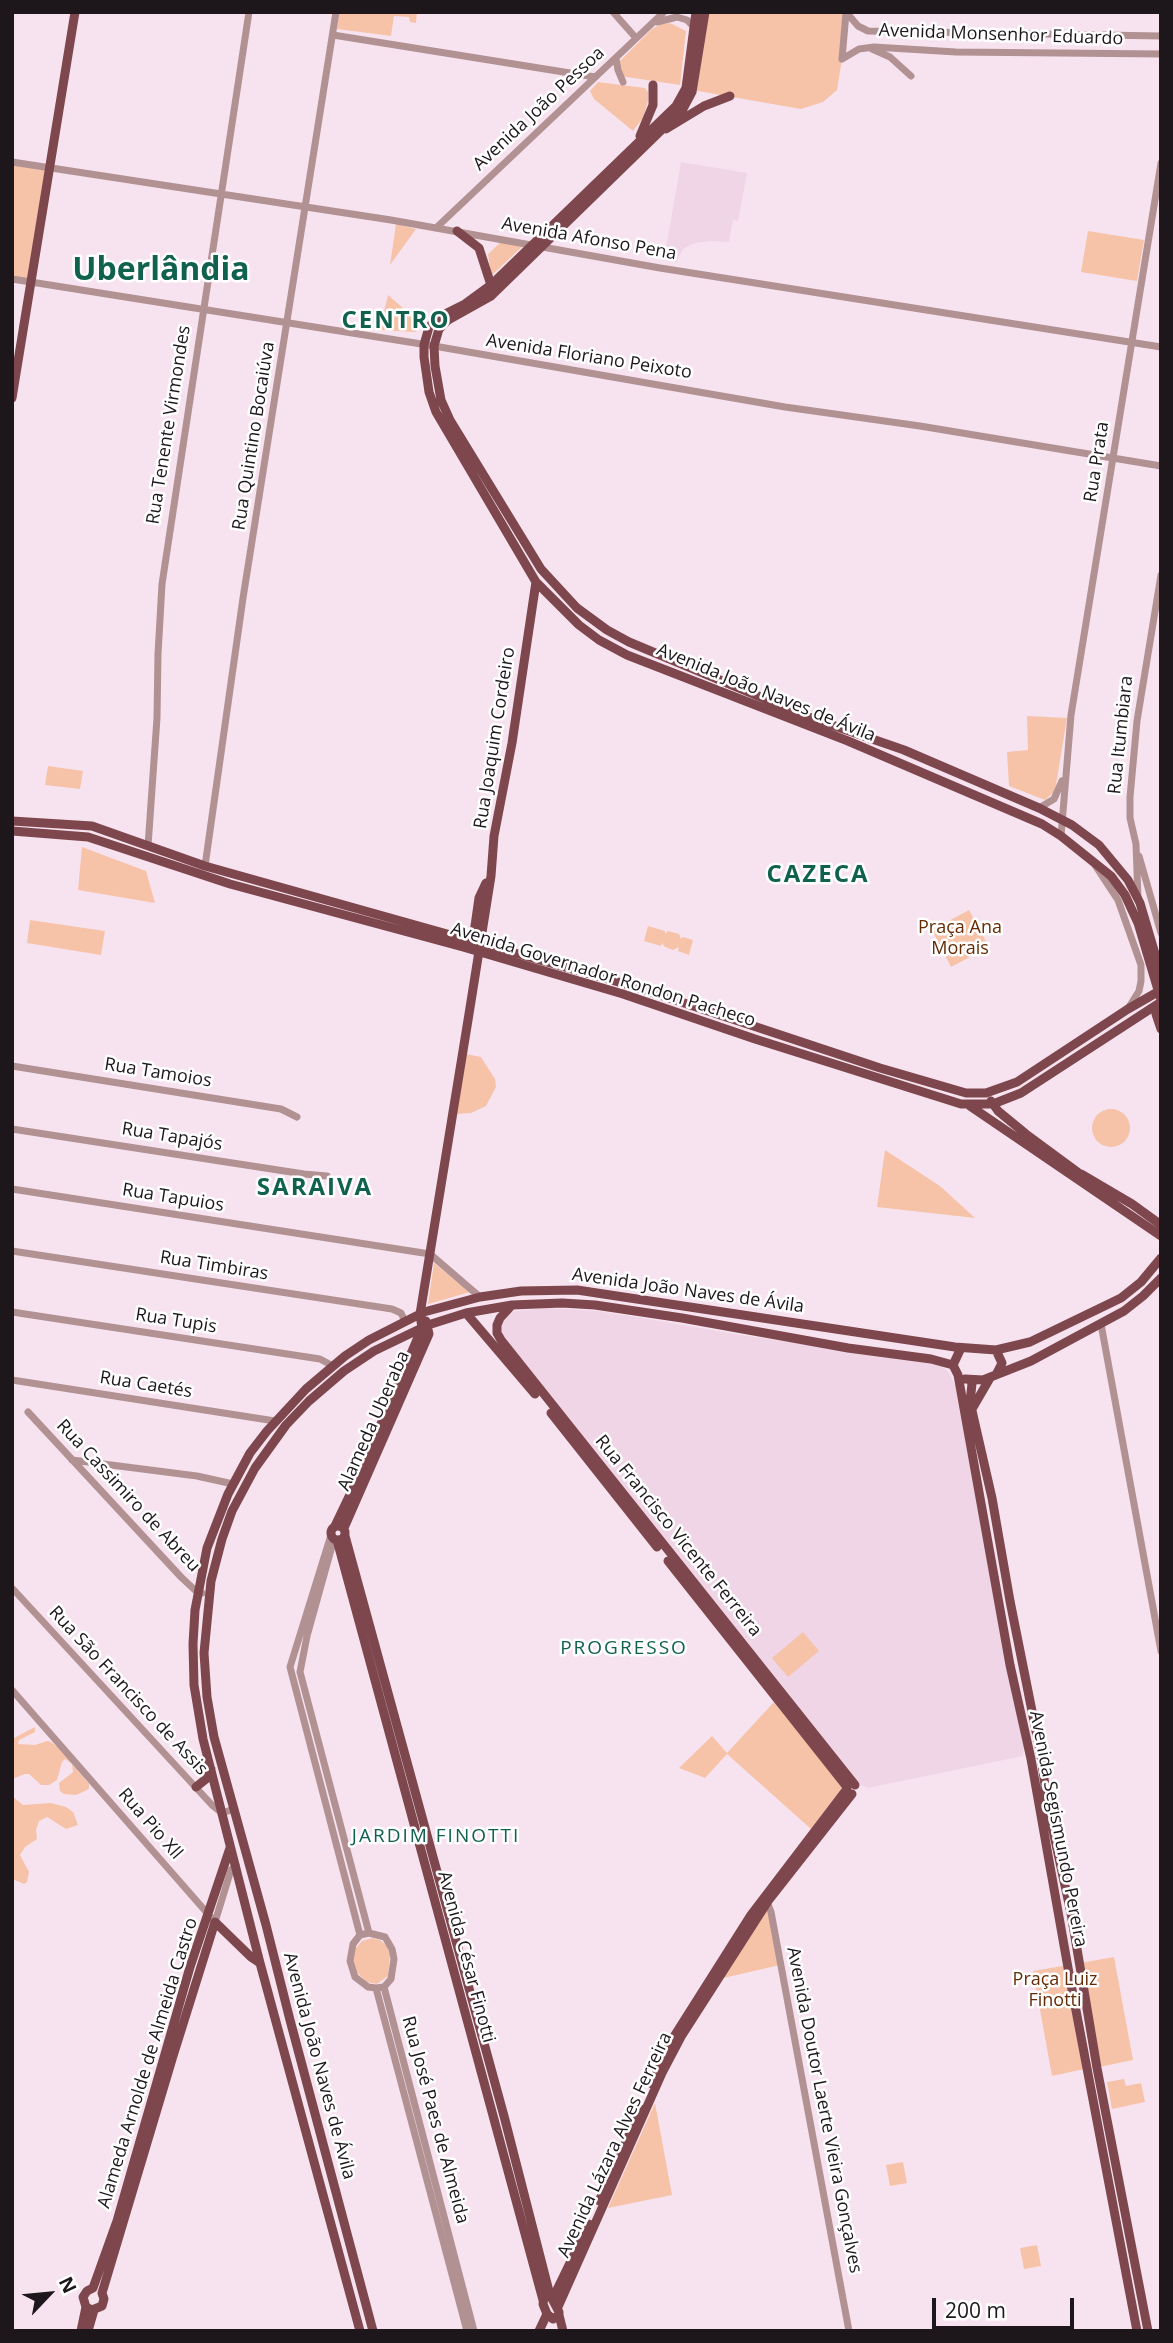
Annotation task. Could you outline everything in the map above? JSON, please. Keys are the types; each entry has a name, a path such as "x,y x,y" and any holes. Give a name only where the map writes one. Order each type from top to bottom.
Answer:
{"main road":[{"path":"12,398 75,12"},
{"path":"661,131 685,100 699,20"},
{"path":"633,149 653,106 653,85"},
{"path":"633,149 704,106 730,96"},
{"path":"429,346 443,323 483,302 633,149 685,100"},
{"path":"457,231 479,248 491,285"},
{"path":"429,346 429,327 436,319 465,304 512,270"},
{"name":"Avenida João Naves de Ávila","path":"429,346 429,392 436,412 536,582 562,610 585,630 627,655 848,741 1042,824 1061,836 1111,876 1137,903 1159,1001"},
{"name":"Avenida João Naves de Ávila","path":"429,346 443,407 454,430 541,569 577,608 629,642 806,716 904,750 1062,820 1105,852 1128,880 1161,974"},
{"name":"Rua Joaquim Cordeiro","path":"422,1313 536,582"},
{"path":"987,800 992,788"},
{"name":"Avenida Governador Rondon Pacheco","path":"12,821 88,825 205,866 473,940 697,1006 966,1093 986,1093 1007,1087 1032,1074 1161,990"},
{"name":"Avenida Governador Rondon Pacheco","path":"12,831 88,837 230,884 463,947 623,995 928,1095 969,1105 993,1104 1031,1088 1159,1001"},
{"path":"473,940 479,898 491,876"},
{"path":"1159,1001 1156,1011 1159,1025"},
{"path":"1134,1018 1150,1017 1159,1025"},
{"path":"986,1093 993,1104 1026,1135 1078,1176 1109,1207 1161,1244"},
{"path":"969,1105 1161,1234"},
{"path":"1078,1176 1132,1204 1161,1225"},
{"path":"1161,1258 1133,1289 1100,1309 1030,1342 996,1350 961,1348 953,1365 958,1375 970,1380 992,1378 1101,1324 1131,1306 1161,1278"},
{"path":"1150,1290 1161,1284"},
{"name":"Avenida João Naves de Ávila","path":"360,2331 260,1963 199,1722 194,1685 193,1644 197,1592 211,1537 233,1484 250,1453 275,1421 306,1389 332,1366 369,1340 422,1313 480,1297 522,1291 577,1290 961,1348"},
{"name":"Avenida João Naves de Ávila","path":"373,2331 214,1737 206,1689 204,1653 209,1593 218,1554 233,1511 255,1468 286,1425 320,1391 389,1342 425,1326 466,1313 512,1305 580,1304 691,1320 848,1349 932,1359 953,1365"},
{"name":"Rua Francisco Vicente Ferreira","path":"512,1305 500,1318 497,1333 533,1387 850,1789"},
{"path":"691,1320 696,1308"},
{"path":"1100,1309 1098,1317 1101,1324"},
{"path":"422,1313 425,1326"},
{"name":"Rua Francisco Vicente Ferreira","path":"466,1313 533,1387 850,1789"},
{"name":"Alameda Uberaba","path":"338,1534 357,1480 425,1326"},
{"path":"972,1409 1002,1363 996,1350"},
{"name":"Avenida Segismundo Pereira","path":"958,1375 1008,1652 1072,1913 1097,2068 1148,2331"},
{"name":"Avenida Segismundo Pereira","path":"970,1380 972,1386 969,1399 992,1498 1072,1990 1138,2331"},
{"name":"Avenida César Finotti","path":"338,1534 552,2308"},
{"path":"196,1787 211,1769"},
{"name":"Avenida Lázara Alves Ferreira","path":"539,2331 612,2179 670,2043 766,1899 850,1789"},
{"name":"Alameda Arnolde de Almeida Castro","path":"98,2290 190,1967 212,1919 231,1846"},
{"name":"Rua Pio Xll","path":"212,1919 260,1963"},
{"path":"260,1963 274,1957"},
{"path":"89,2331 90,2308 83,2297 87,2291 98,2290 104,2303 99,2308 90,2308"},
{"path":"81,2331 90,2308"},
{"path":"552,2308 557,2331"},
{"path":"552,2308 563,2331"},
{"name":"Avenida Lázara Alves Ferreira","path":"547,2331 552,2308"}],"street":[{"name":"Rua Tenente Virmondes","path":"148,846 157,718 162,584 249,12"},
{"name":"Rua Quintino Bocaiúva","path":"205,866 243,598 336,12"},
{"path":"613,12 636,38"},
{"name":"Avenida João Pessoa","path":"436,228 664,12"},
{"name":"Avenida Monsenhor Eduardo","path":"846,13 858,26 868,31 1161,36"},
{"name":"Avenida Monsenhor Eduardo","path":"846,13 842,59 868,47 956,52 1161,54"},
{"path":"653,23 677,17 699,20"},
{"path":"333,35 595,77"},
{"path":"868,47 890,57 911,76"},
{"path":"616,59 623,82"},
{"name":"Avenida Afonso Pena","path":"12,162 457,231 660,268 1161,347"},
{"name":"Rua Prata","path":"1061,836 1071,715 1161,163"},
{"name":"Avenida Floriano Peixoto","path":"12,279 785,407 1161,466"},
{"name":"Rua Itumbiara","path":"1137,903 1136,844 1129,808 1137,721 1161,575"},
{"name":"Rua Prata","path":"1039,808 1054,799 1066,766"},
{"path":"1136,844 1161,933"},
{"path":"1088,856 1118,900 1137,950 1142,981 1128,1009"},
{"path":"1137,950 1149,954 1161,953"},
{"name":"Rua Tamoios","path":"12,1066 281,1108 298,1117"},
{"name":"Rua Tapajós","path":"12,1129 73,1136 304,1174 327,1175"},
{"name":"Rua Tapuios","path":"12,1189 430,1254"},
{"name":"Rua Timbiras","path":"12,1251 392,1309 401,1313 405,1321"},
{"path":"430,1254 480,1297"},
{"name":"Rua Tupis","path":"12,1312 320,1359 332,1366"},
{"path":"1101,1324 1161,1651"},
{"name":"Rua Caetés","path":"12,1380 275,1421"},
{"name":"Rua Cassimiro de Abreu","path":"28,1412 197,1592 209,1593"},
{"path":"72,1460 197,1476 233,1484"},
{"name":"Alameda Uberaba","path":"338,1534 301,1664 301,1681 364,1934"},
{"name":"Alameda Uberaba","path":"338,1534 290,1667 364,1934"},
{"name":"Rua São Francisco de Assis","path":"12,1588 222,1813"},
{"name":"Rua Pio Xll","path":"12,1690 212,1919"},
{"path":"222,1813 234,1809"},
{"name":"Alameda Arnolde de Almeida Castro","path":"212,1919 236,1865"},
{"name":"Avenida Doutor Laerte Vieira Gonçalves","path":"766,1899 849,2331"},
{"path":"364,1934 385,1937 392,1949 393,1975 380,1987 361,1983 351,1967 350,1950 364,1934"},
{"name":"Rua José Paes de Almeida","path":"380,1987 467,2331"},
{"name":"Rua José Paes de Almeida","path":"380,1987 474,2331"}],"shaded area":[{"path":"681,162 747,173 738,221 733,220 729,242 695,243 683,249 676,263 664,260"},
{"path":"545,1308 597,1311 936,1364 944,1368 955,1385 1006,1664 1024,1747 1023,1756 868,1788 857,1783 503,1337 501,1324 509,1312"}],"green space":[{"path":"339,12 417,12 416,23 410,22 409,17 394,16 391,36 337,29"},
{"path":"705,12 846,12 837,90 823,102 801,109 692,90"},
{"path":"670,23 686,31 680,85 620,76 619,62 652,29"},
{"path":"598,82 645,88 648,92 643,118 633,131 594,99 590,91"},
{"path":"12,162 50,167 32,282 12,279"},
{"path":"396,224 416,229 390,265"},
{"path":"1088,231 1144,240 1137,281 1081,272"},
{"path":"503,240 525,244 491,276 488,254"},
{"path":"388,295 420,323 416,332 380,330"},
{"path":"1027,716 1067,718 1055,791 1045,800 1009,786 1007,752 1028,750"},
{"path":"48,766 83,771 80,789 45,785"},
{"path":"82,847 146,871 155,903 78,890"},
{"name":"Praça Ana Morais","path":"969,910 989,947 951,967 932,930"},
{"path":"30,920 105,931 101,955 27,943"},
{"path":"648,926 665,931 665,934 668,931 679,934 681,939 683,937 693,940 689,955 678,951 679,947 673,950 662,943 661,946 644,941"},
{"path":"466,1054 481,1057 495,1079 496,1087 486,1106 471,1113 456,1114"},
{"path":"1111,1109 1125,1114 1130,1128 1125,1142 1111,1147 1097,1142 1092,1128 1097,1114"},
{"path":"885,1150 940,1186 975,1218 877,1207"},
{"path":"434,1263 470,1292 428,1304"},
{"path":"803,1632 819,1651 788,1677 772,1658"},
{"path":"774,1702 843,1787 811,1829 727,1754 705,1778 679,1768 712,1736 727,1753"},
{"path":"35,1727 35,1732 19,1740 18,1744 51,1742 59,1748 89,1784 89,1789 76,1795 60,1791 59,1783 73,1772 72,1764 65,1759 57,1780 49,1785 41,1785 29,1774 12,1779 12,1739"},
{"path":"12,1796 23,1805 51,1803 66,1807 73,1812 78,1825 66,1829 47,1817 39,1821 37,1839 25,1847 20,1855 29,1872 24,1884 12,1879"},
{"path":"769,1901 780,1965 719,1979"},
{"path":"372,1938 387,1946 390,1955 388,1976 377,1984 366,1982 356,1971 353,1961 355,1949 362,1941"},
{"path":"1114,1957 1133,2060 1099,2067 1080,1963"},
{"name":"Praça Luiz Finotti","path":"1068,1965 1089,2068 1052,2076 1033,1971"},
{"path":"1124,2079 1126,2086 1141,2083 1145,2102 1112,2109 1107,2082"},
{"path":"655,2103 672,2195 608,2208"},
{"path":"903,2162 907,2183 890,2186 886,2165"},
{"path":"1037,2245 1041,2266 1024,2269 1020,2248"}],"district":[{"name":"Uberlândia","path":"161,271"},
{"name":"CENTRO","path":"396,321"},
{"name":"CAZECA","path":"818,875"},
{"name":"SARAIVA","path":"315,1188"},
{"name":"PROGRESSO","path":"624,1649"},
{"name":"JARDIM FINOTTI","path":"436,1837"}]}
